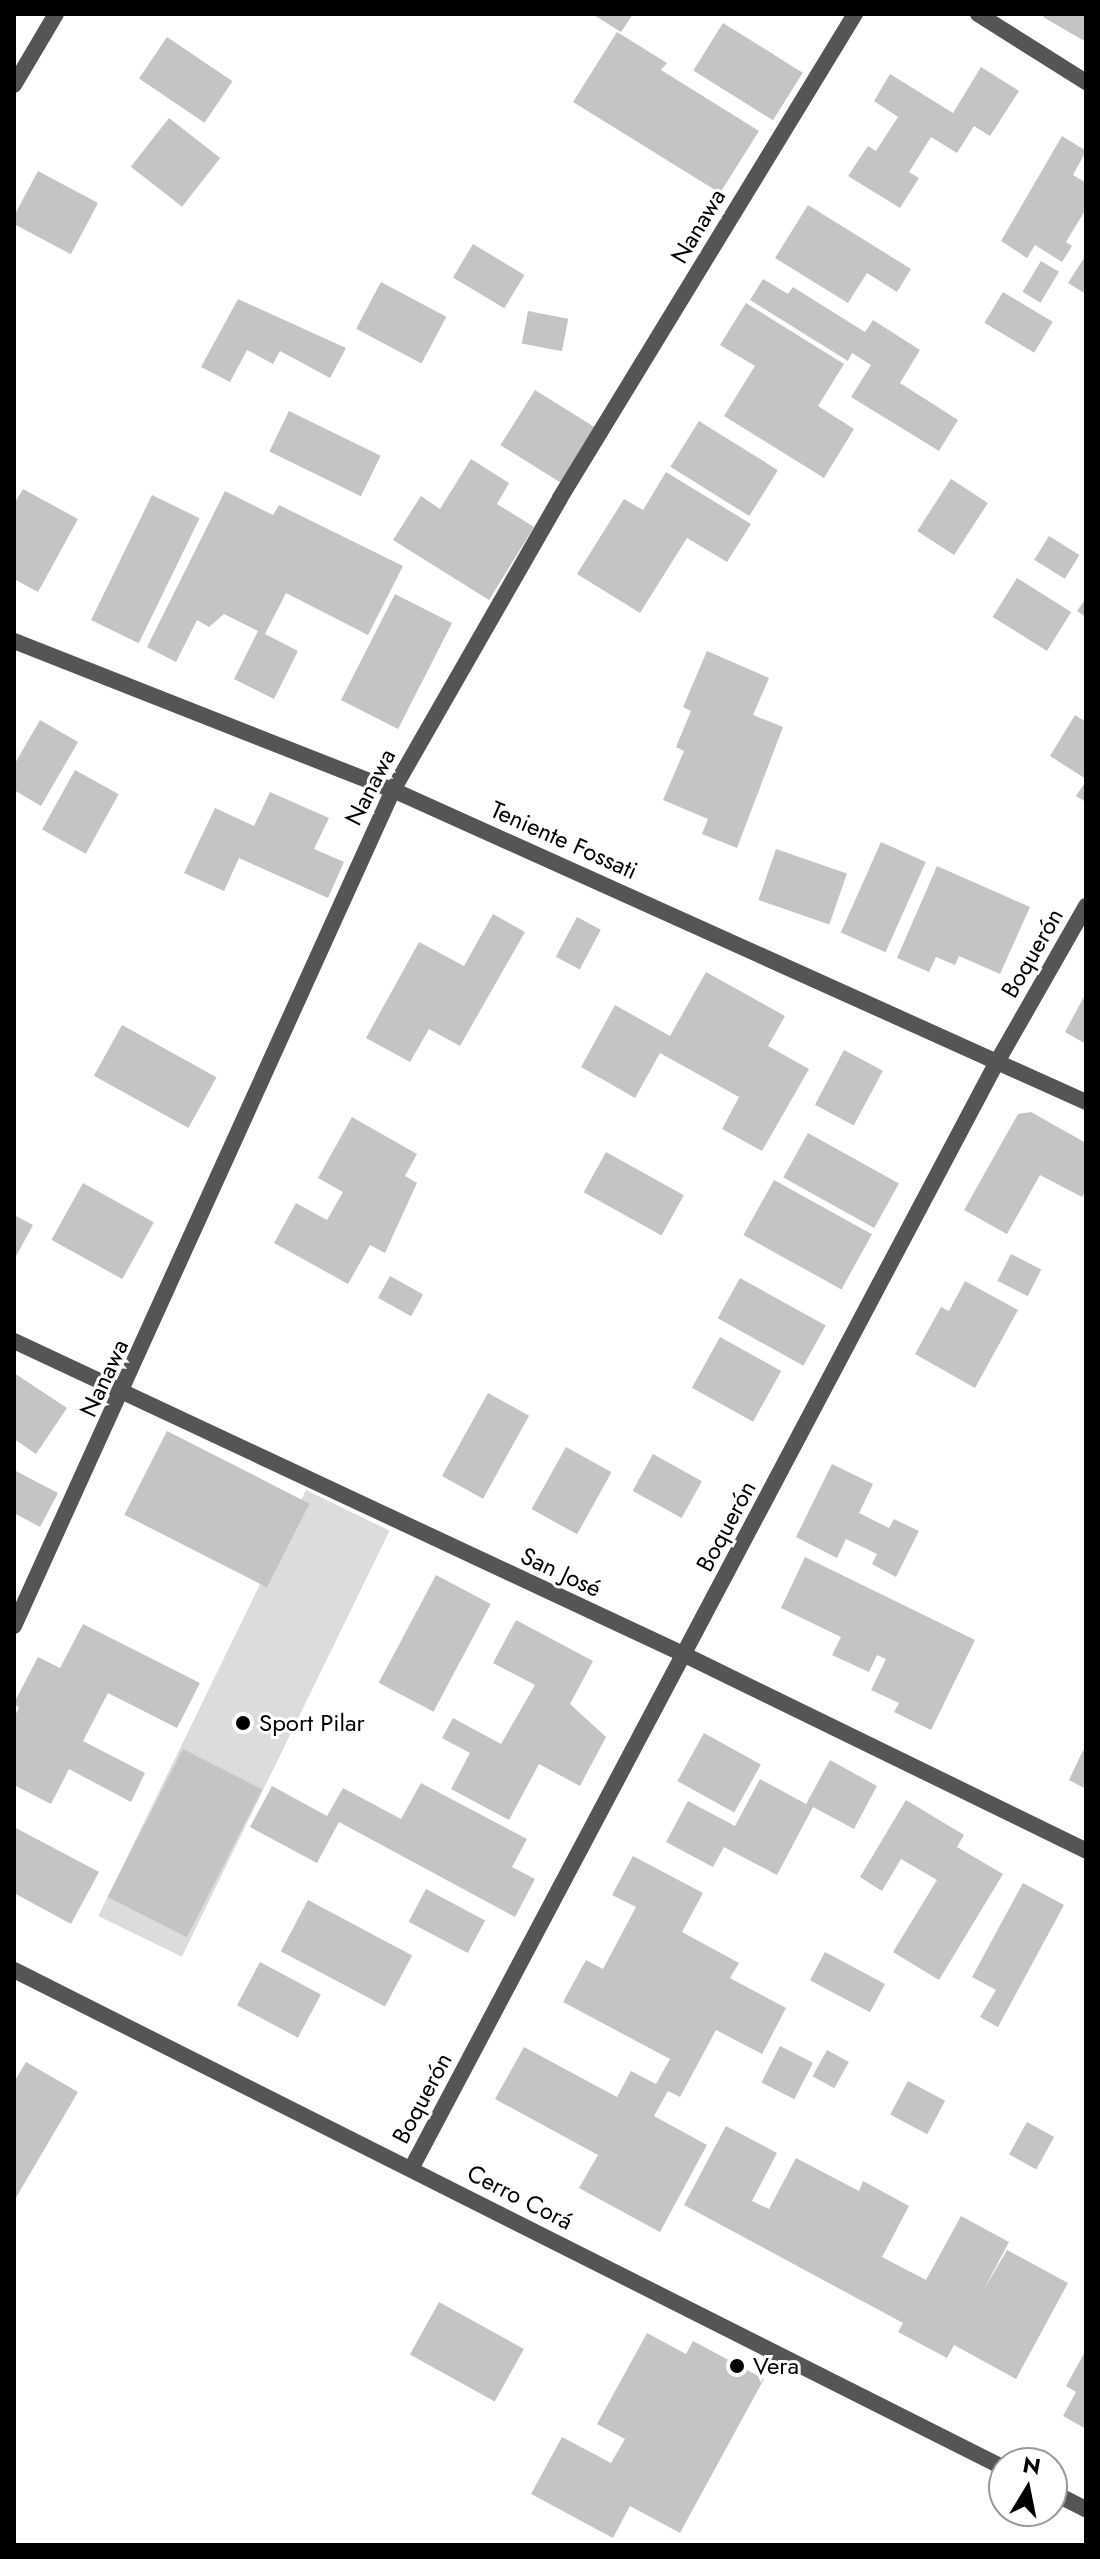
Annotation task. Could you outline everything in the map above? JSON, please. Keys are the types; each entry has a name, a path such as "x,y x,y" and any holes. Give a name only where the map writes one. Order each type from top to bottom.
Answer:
{"street":[{"path":"14,85 56,14"},
{"name":"Nanawa","path":"14,1626 123,1394 393,790 560,498 855,14"},
{"path":"978,14 1086,82"},
{"name":"Teniente Fossati","path":"14,641 393,790 1086,1102"},
{"name":"Boquerón","path":"411,2169 997,1062 1086,906"},
{"name":"San José","path":"14,1341 685,1655 1086,1851"},
{"name":"Cerro Corá","path":"14,1970 988,2460"},
{"path":"1068,2500 1086,2509"}],"shaded area":[{"name":"Sport Pilar","path":"306,1490 390,1531 182,1957 98,1916"}],"building":[{"path":"592,14 633,14 621,32"},
{"path":"1045,14 1086,14 1086,42 1043,17"},
{"path":"723,23 803,73 773,120 693,70"},
{"path":"617,32 667,63 661,70 759,131 720,193 573,102"},
{"path":"167,37 232,81 205,123 139,78"},
{"path":"981,67 1019,91 990,136 974,126 957,153 931,137 909,172 919,178 900,208 848,176 868,146 876,151 898,117 874,101 890,74 953,113"},
{"path":"169,118 220,158 182,207 131,167"},
{"path":"1062,136 1086,151 1073,175 1086,183 1086,209 1066,242 1072,246 1062,262 1035,245 1027,258 1001,241"},
{"path":"38,171 98,203 71,254 14,224 14,216"},
{"path":"808,205 911,269 897,292 867,273 848,303 775,258"},
{"path":"473,244 524,275 504,308 453,277"},
{"path":"1086,255 1086,294 1068,283"},
{"path":"1041,261 1059,272 1040,303 1022,292"},
{"path":"763,279 788,294 793,287 865,332 873,320 920,350 900,383 958,420 939,451 851,397 871,365 852,353 848,361 750,300"},
{"path":"381,282 446,317 421,364 356,329"},
{"path":"1003,292 1053,322 1034,353 984,323"},
{"path":"238,299 346,348 330,378 280,351 273,364 247,350 230,382 201,367"},
{"path":"746,303 844,364 818,406 854,429 824,478 724,416 755,366 720,345"},
{"path":"528,311 568,319 562,351 522,343"},
{"path":"535,390 595,428 561,483 501,445"},
{"path":"289,411 381,456 361,496 269,451"},
{"path":"699,421 778,470 749,516 670,467"},
{"path":"471,459 509,483 497,504 534,527 489,600 393,540 421,496 440,509"},
{"path":"666,472 751,524 727,562 687,538 640,613 577,574 624,499 643,510"},
{"path":"951,479 988,503 954,555 917,531"},
{"path":"23,489 78,519 38,592 14,579 14,504"},
{"path":"225,491 273,515 279,505 403,566 368,635 286,593 265,634 298,651 274,699 234,679 258,631 224,614 209,627 197,620 176,662 147,647"},
{"path":"152,495 200,518 139,643 91,620"},
{"path":"1049,536 1080,555 1065,579 1034,560"},
{"path":"1017,578 1071,612 1047,651 993,617"},
{"path":"395,594 452,623 398,729 341,700"},
{"path":"1086,598 1086,617 1077,611"},
{"path":"707,651 769,678 753,715 783,727 737,848 702,834 708,819 663,800 684,751 676,747 691,711 683,707"},
{"path":"1075,715 1086,722 1086,779 1050,756"},
{"path":"40,720 78,742 41,806 14,790 14,765"},
{"path":"75,770 119,794 86,854 42,829"},
{"path":"1086,781 1086,802 1076,796"},
{"path":"270,792 329,818 314,849 344,862 328,898 239,858 224,891 184,873 215,808 254,826"},
{"path":"881,842 926,862 885,952 841,932"},
{"path":"776,849 847,873 829,924 758,900"},
{"path":"937,866 1030,907 1000,974 959,956 955,965 936,957 929,972 897,958"},
{"path":"493,914 525,932 460,1046 429,1029 410,1062 366,1038 419,942 464,966"},
{"path":"577,917 601,930 580,969 556,957"},
{"path":"706,972 785,1016 768,1046 809,1069 762,1151 722,1129 739,1097 660,1053 635,1098 581,1067 615,1005 670,1036"},
{"path":"1086,993 1086,1044 1065,1032"},
{"path":"122,1025 216,1077 188,1128 94,1076"},
{"path":"844,1050 883,1071 854,1125 815,1105"},
{"path":"1031,1112 1086,1143 1086,1190 1082,1197 1040,1175 1007,1234 964,1210 1018,1114"},
{"path":"352,1117 417,1154 405,1176 417,1183 385,1253 370,1245 348,1284 274,1243 296,1203 327,1220 343,1192 318,1178"},
{"path":"808,1133 899,1183 874,1228 783,1178"},
{"path":"606,1152 684,1195 662,1235 584,1192"},
{"path":"774,1180 872,1234 841,1289 743,1235"},
{"path":"83,1183 154,1222 122,1279 51,1240"},
{"path":"14,1215 33,1225 14,1260"},
{"path":"1011,1254 1041,1269 1028,1296 997,1281"},
{"path":"390,1276 423,1294 411,1316 378,1298"},
{"path":"740,1278 826,1326 803,1366 718,1318"},
{"path":"965,1281 1018,1310 975,1388 915,1354 941,1307 949,1311"},
{"path":"720,1337 781,1371 753,1422 692,1388"},
{"path":"14,1373 67,1408 36,1454 14,1439"},
{"path":"488,1393 529,1416 483,1499 442,1476"},
{"path":"167,1431 310,1504 267,1587 124,1515"},
{"path":"566,1447 611,1472 577,1534 532,1509"},
{"path":"653,1454 702,1481 682,1518 633,1491"},
{"path":"832,1464 873,1484 859,1513 889,1528 894,1519 919,1531 896,1577 872,1564 877,1554 846,1539 837,1558 796,1537"},
{"path":"14,1470 58,1493 40,1527 14,1513"},
{"path":"805,1557 975,1640 931,1730 894,1712 899,1703 871,1690 886,1659 877,1655 869,1672 832,1655 841,1637 781,1608"},
{"path":"436,1575 491,1604 433,1712 379,1683"},
{"path":"516,1620 593,1661 570,1704 606,1737 580,1786 539,1764 509,1820 451,1789 470,1753 442,1738 453,1718 501,1744 535,1685 493,1663"},
{"path":"83,1624 200,1683 177,1728 108,1693 83,1741 145,1773 131,1802 69,1769 51,1804 14,1785 14,1717 19,1708 14,1703 38,1657 60,1668"},
{"path":"704,1733 761,1765 734,1813 677,1781"},
{"path":"1086,1744 1086,1789 1069,1780"},
{"path":"183,1749 262,1789 187,1937 108,1897"},
{"path":"830,1760 877,1786 854,1829 813,1807 777,1875 724,1847 713,1867 666,1842 688,1801 735,1826 760,1779 806,1804"},
{"path":"421,1783 527,1839 512,1867 535,1879 515,1917 339,1822 317,1863 250,1827 272,1786 327,1816 343,1788 401,1819"},
{"path":"906,1800 964,1835 957,1847 1003,1874 939,1980 893,1952 937,1880 901,1859 882,1891 860,1877"},
{"path":"14,1827 99,1872 71,1924 14,1893"},
{"path":"633,1856 703,1893 682,1932 739,1963 730,1978 786,2008 762,2054 716,2030 680,2097 668,2091 654,2116 707,2145 660,2232 579,2188 598,2155 495,2099 524,2047 617,2097 631,2071 656,2084 670,2059 563,2002 586,1960 603,1969 636,1907 612,1895"},
{"path":"1023,1883 1064,1905 998,2027 980,2017 996,1990 972,1977"},
{"path":"426,1889 485,1920 468,1953 409,1922"},
{"path":"308,1900 412,1955 385,2007 281,1951"},
{"path":"825,1952 885,1984 870,2012 810,1980"},
{"path":"260,1962 321,1994 298,2038 237,2005"},
{"path":"780,2046 813,2063 794,2099 761,2083"},
{"path":"827,2050 849,2062 834,2088 812,2076"},
{"path":"26,2062 78,2092 14,2201 14,2082"},
{"path":"908,2081 945,2101 927,2134 890,2115"},
{"path":"1027,2122 1054,2137 1036,2169 1009,2154"},
{"path":"726,2126 777,2153 752,2201 769,2209 796,2158 859,2191 863,2181 909,2206 882,2257 926,2280 961,2216 1009,2242 983,2291 1007,2250 1068,2283 1016,2379 954,2345 947,2358 898,2332 903,2323 684,2205"},
{"path":"439,2302 524,2349 495,2402 410,2354"},
{"path":"647,2333 686,2354 693,2341 764,2379 680,2533 630,2506 613,2538 531,2494 562,2437 611,2463 625,2439 597,2424"},
{"path":"1086,2350 1086,2429 1063,2416 1076,2392 1066,2386"}],"place":[{"name":"Sport Pilar","path":"243,1723"},
{"name":"Vera","path":"737,2366"}]}
